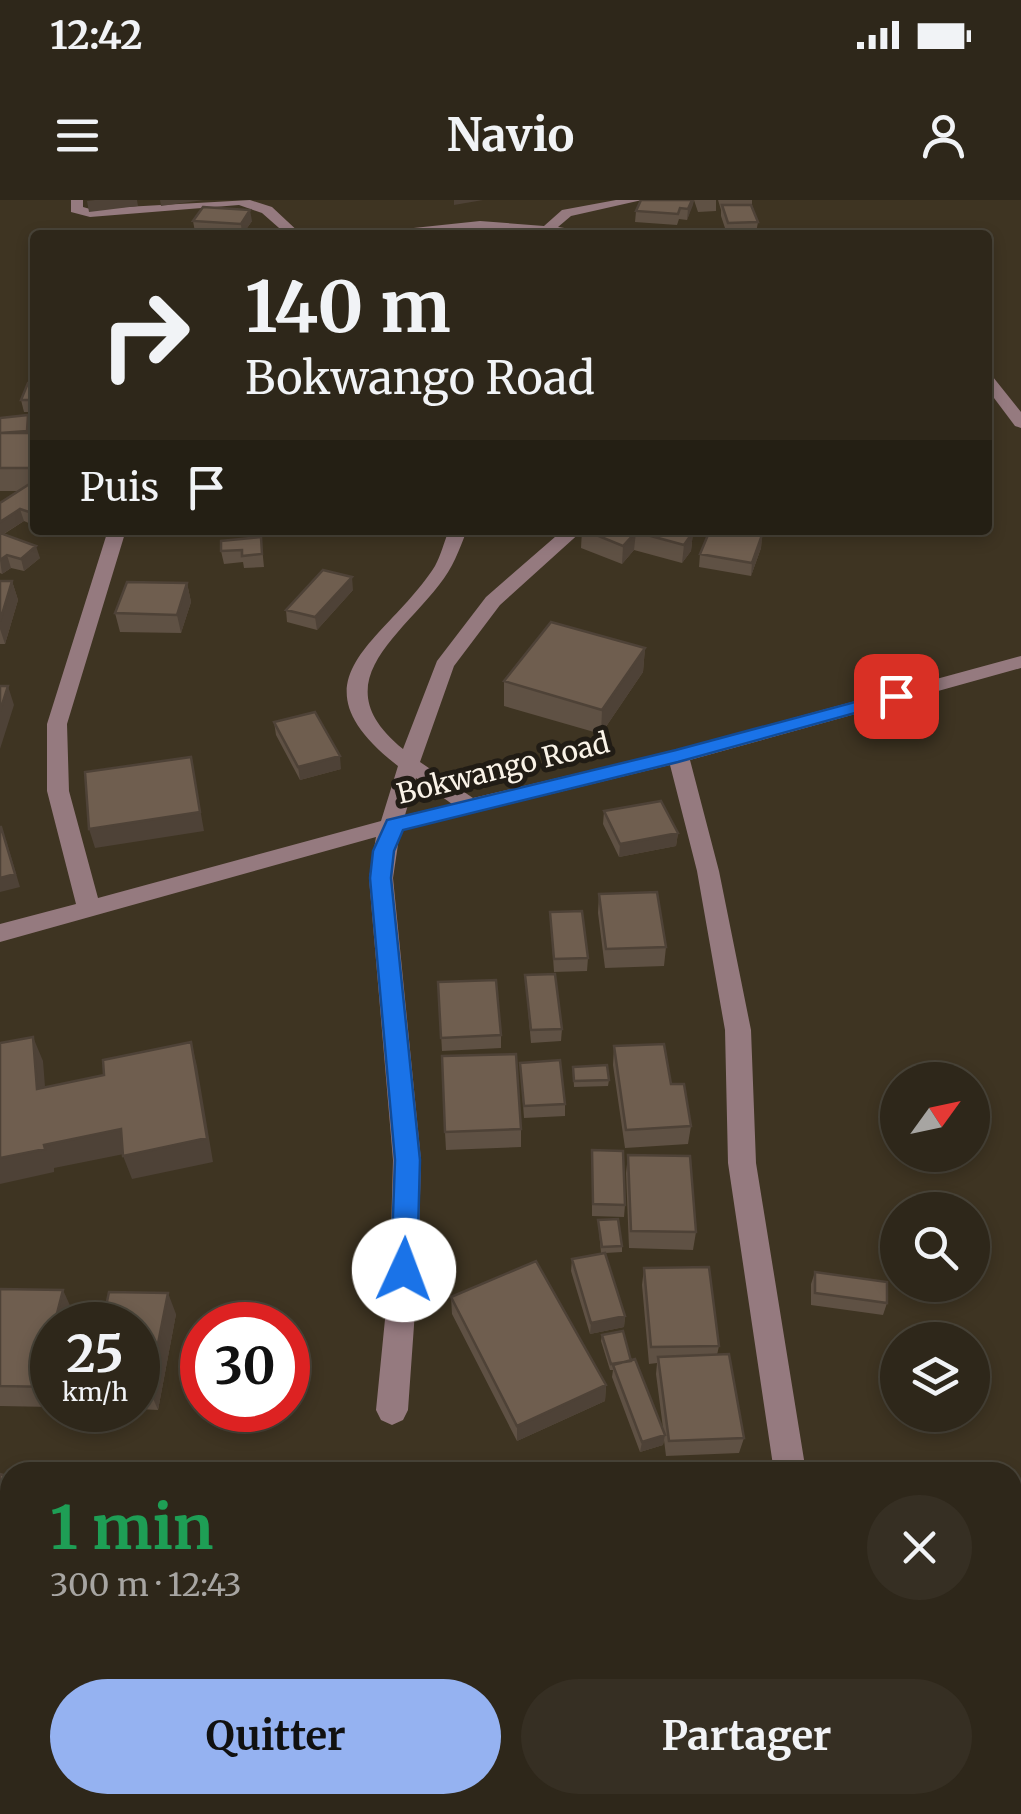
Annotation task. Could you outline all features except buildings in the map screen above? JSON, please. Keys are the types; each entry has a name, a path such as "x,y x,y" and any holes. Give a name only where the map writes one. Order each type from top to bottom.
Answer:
{"street":[{"path":"77,200 76,209 90,214 240,201 266,210 289,230"},
{"path":"550,229 567,213 636,200"},
{"path":"432,230 480,225 559,230"},
{"path":"992,385 1021,423"},
{"path":"90,908 58,792 57,724 115,535"},
{"path":"456,535 444,566 370,650 357,695 365,724 412,767 444,785 470,807"},
{"path":"392,1410 404,1270 407,1160 381,878 384,851 412,767 422,722 444,665 493,601 568,535"},
{"name":"Bokwango Road","path":"0,933 394,825 678,756 1021,662"},
{"path":"678,756 708,872 738,1030 742,1163 788,1462"}],"route":[{"path":"404,1270 407,1160 381,878 384,851 394,825 678,756 896,696"}]}
